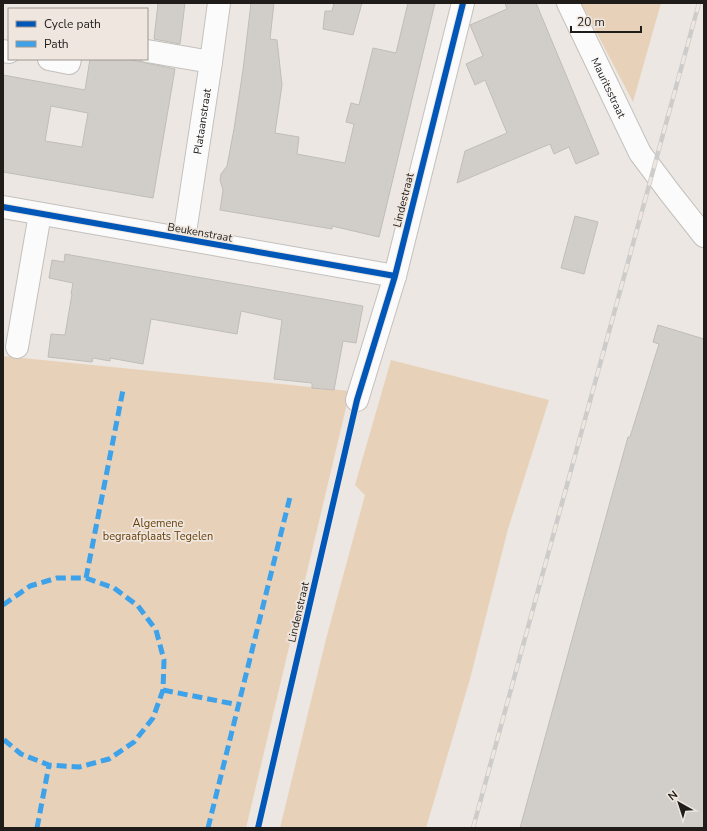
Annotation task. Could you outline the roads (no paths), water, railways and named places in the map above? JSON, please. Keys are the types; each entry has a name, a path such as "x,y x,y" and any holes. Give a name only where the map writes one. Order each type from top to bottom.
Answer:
{"street":[{"name":"Plataanstraat","path":"184,239 219,3"},
{"name":"Lindestraat","path":"357,400 395,276 463,3"},
{"name":"Mauritsstraat","path":"568,3 640,153 652,171 704,236"},
{"path":"148,51 211,62"},
{"path":"56,60 69,62 70,60"},
{"name":"Beukenstraat","path":"3,207 395,276"},
{"path":"17,347 40,214"}],"railway":[{"path":"473,828 699,3"}],"park label":[{"name":"Algemene begraafplaats Tegelen","path":"158,529"}]}
